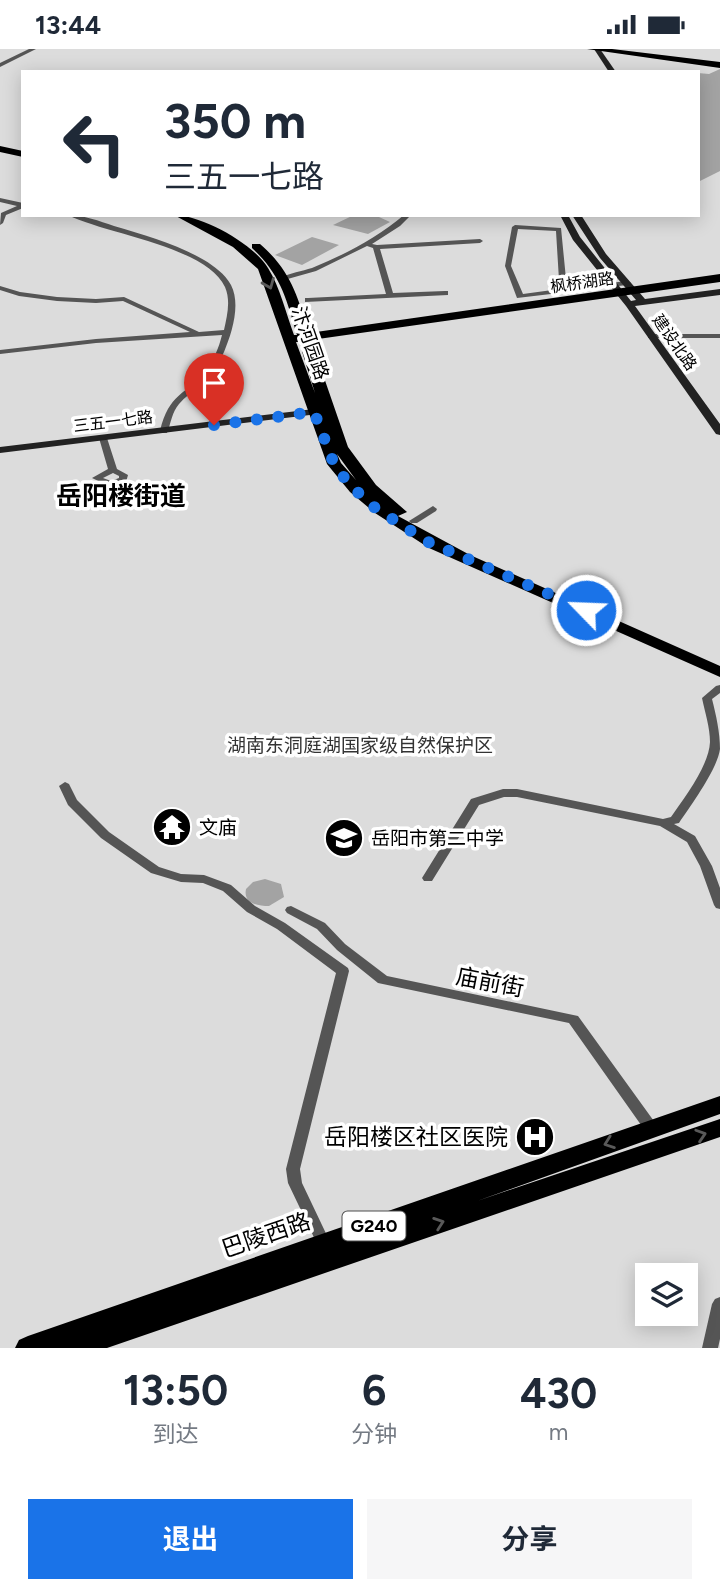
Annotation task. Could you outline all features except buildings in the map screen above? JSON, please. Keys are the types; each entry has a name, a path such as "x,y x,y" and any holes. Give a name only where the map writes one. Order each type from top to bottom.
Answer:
{"main road":[{"path":"600,70 589,49 716,62"},
{"path":"597,49 611,70"},
{"path":"630,49 716,62"},
{"path":"0,149 21,153"},
{"path":"0,156 21,160"},
{"name":"汴河园路","path":"184,217 237,245 263,268 298,341"},
{"name":"汴河园路","path":"205,217 240,234 275,263 284,278 298,341 313,388 346,460 389,505 427,530 720,659"},
{"name":"建设北路","path":"565,217 576,238 629,304 720,432"},
{"name":"建设北路","path":"577,217 603,256 643,302"},
{"name":"枫桥湖路","path":"298,341 720,281"},
{"path":"629,304 720,292"},
{"name":"汴河园路","path":"313,388 314,412 334,464 348,483 371,505 400,526 426,541 720,672"},
{"name":"三五一七路","path":"0,450 314,412"},
{"name":"巴陵西路","path":"28,1348 720,1105"},
{"name":"G240","path":"73,1348 720,1128"}],"street":[{"path":"0,65 33,49"},
{"path":"0,200 21,205"},
{"path":"0,223 3,214 21,206"},
{"path":"78,217 133,232 188,254 227,283 233,309 222,348 208,373 175,400 164,431"},
{"path":"284,278 302,275 364,244 406,217"},
{"path":"572,289 563,280 559,229 515,227 508,266 520,296 627,283"},
{"path":"364,244 376,247 480,241"},
{"path":"376,247 390,295"},
{"path":"0,288 19,295 57,299 124,299 198,334"},
{"path":"308,300 445,293"},
{"path":"0,352 96,341 227,331"},
{"path":"651,336 720,336"},
{"path":"103,438 113,470"},
{"path":"414,521 433,509"},
{"path":"663,823 675,820 691,796 715,748 714,727 707,698 720,688"},
{"path":"65,786 72,802 105,835 155,870 181,878 204,879 227,888 251,909 281,926 343,971 293,1169 295,1183 324,1244"},
{"path":"428,879 475,802 503,793 517,793 663,823 691,839 706,866 720,905"},
{"name":"庙前街","path":"291,910 321,926 341,947 383,980 444,995 573,1019 651,1128"},
{"path":"710,1348 720,1304"}],"green space":[{"name":"湖南东洞庭湖国家级自然保护区","path":"0,49 720,49 720,1348 0,1348"}],"shaded area":[{"path":"720,69 720,171 700,181 700,73 709,74"},
{"path":"350,217 379,217 390,222 368,234 333,225"},
{"path":"312,237 339,245 302,265 275,255"},
{"path":"265,879 281,884 284,897 269,906 252,903 247,898 246,889 253,882"}],"place":[{"name":"文庙","path":"172,827"},
{"name":"岳阳市第二中学","path":"344,838"},
{"name":"岳阳楼区社区医院","path":"535,1137"}],"district":[{"name":"岳阳楼街道","path":"121,496"}],"route":[{"path":"214,425 314,412 334,464 348,483 371,505 426,541 586,610"}]}
